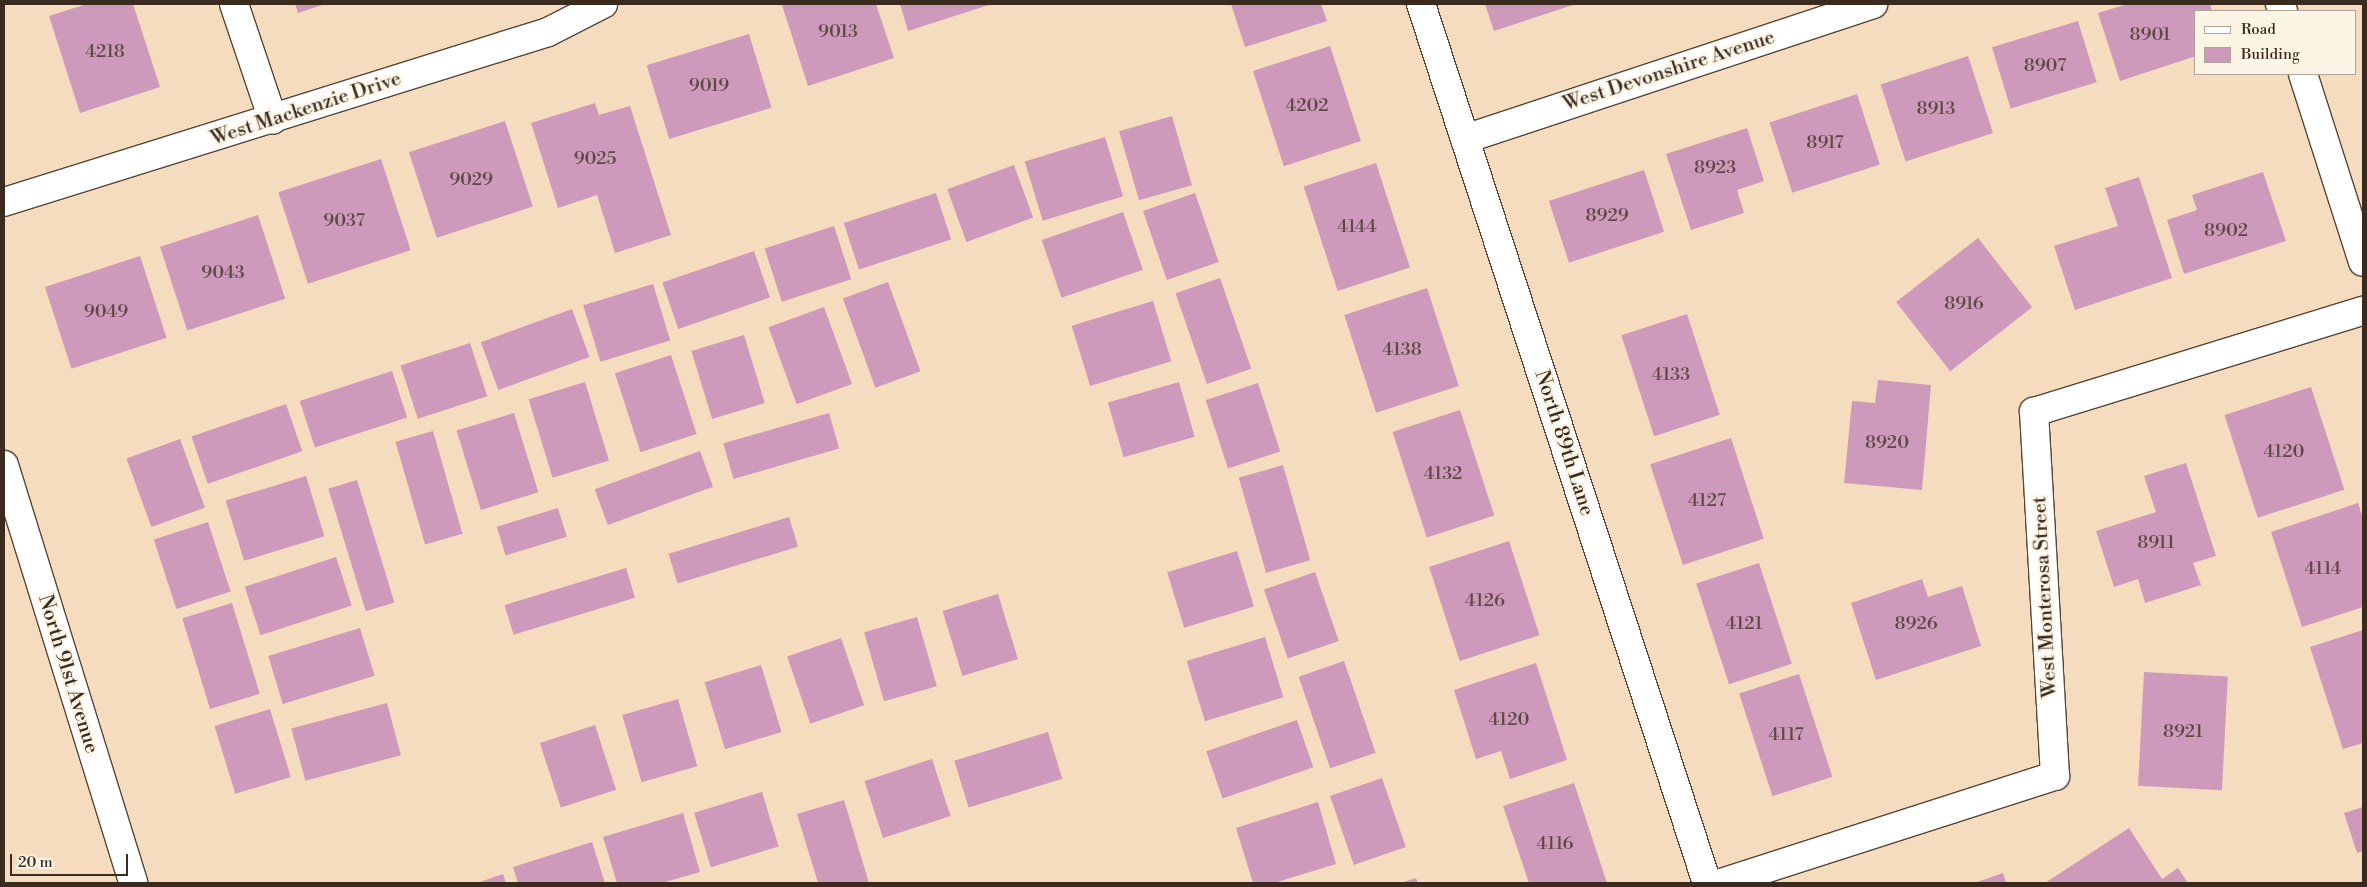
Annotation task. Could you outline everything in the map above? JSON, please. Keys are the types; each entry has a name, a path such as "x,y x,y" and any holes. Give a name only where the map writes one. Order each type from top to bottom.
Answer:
{"street":[{"path":"234,4 273,120"},
{"name":"West Mackenzie Drive","path":"4,202 273,120 548,32 603,4"},
{"name":"North 89th Lane","path":"1421,4 1706,883"},
{"name":"West Devonshire Avenue","path":"1465,139 1873,4"},
{"path":"2303,75 2363,262"},
{"name":"West Monterosa Street","path":"1720,883 2055,776 2034,412 2363,312"},
{"name":"North 91st Avenue","path":"4,465 133,883"}],"building":[{"path":"87,4 133,4 160,87 80,113 49,16"},
{"path":"295,4 325,4 298,13"},
{"path":"876,4 894,58 808,86 782,5"},
{"path":"900,4 992,4 908,31"},
{"path":"1231,4 1321,4 1327,21 1245,47"},
{"path":"1485,4 1576,4 1494,31"},
{"path":"2128,4 2210,4 2212,10 2194,10 2194,57 2120,81 2098,13"},
{"path":"2078,21 2097,82 2011,109 1992,47"},
{"path":"749,34 772,108 669,139 647,65"},
{"path":"1330,46 1361,141 1284,166 1253,71"},
{"path":"1968,56 1993,133 1906,161 1881,84"},
{"path":"1857,94 1880,164 1792,193 1770,122"},
{"path":"595,103 599,115 630,106 671,235 615,253 597,195 558,208 531,123"},
{"path":"1172,116 1192,185 1139,200 1119,131"},
{"path":"505,121 533,207 437,238 409,152"},
{"path":"1747,128 1764,181 1737,190 1744,213 1691,230 1666,154"},
{"path":"1105,137 1123,196 1043,221 1025,162"},
{"path":"381,159 411,250 308,284 278,192"},
{"path":"1376,163 1410,268 1338,291 1304,186"},
{"path":"1014,165 1033,218 966,242 947,189"},
{"path":"1644,170 1664,232 1569,263 1549,201"},
{"path":"2263,172 2286,241 2184,274 2167,220 2197,210 2192,195"},
{"path":"2139,177 2172,278 2075,310 2054,246 2118,226 2105,188"},
{"path":"936,193 951,240 859,270 844,223"},
{"path":"1195,193 1219,262 1167,280 1143,211"},
{"path":"1123,212 1143,270 1062,298 1042,240"},
{"path":"258,215 285,299 187,331 160,247"},
{"path":"834,226 851,279 782,302 765,249"},
{"path":"1978,238 2032,307 1950,371 1896,302"},
{"path":"754,251 770,297 678,329 662,283"},
{"path":"140,256 167,338 71,369 45,287"},
{"path":"1220,278 1251,369 1207,384 1176,293"},
{"path":"888,282 920,371 875,388 843,298"},
{"path":"653,284 670,340 600,362 583,305"},
{"path":"1427,288 1459,386 1376,413 1344,315"},
{"path":"1153,301 1171,361 1090,386 1072,326"},
{"path":"824,307 852,384 797,404 769,327"},
{"path":"572,309 589,357 498,390 481,342"},
{"path":"1687,314 1720,415 1654,436 1621,335"},
{"path":"744,335 765,403 712,419 691,351"},
{"path":"470,343 487,396 418,419 401,366"},
{"path":"671,355 697,434 641,452 615,373"},
{"path":"392,371 407,418 315,448 300,401"},
{"path":"1878,380 1931,385 1922,490 1844,483 1852,401 1875,403"},
{"path":"585,382 609,460 553,478 529,399"},
{"path":"1179,382 1195,437 1124,457 1108,402"},
{"path":"1258,383 1280,451 1228,468 1206,400"},
{"path":"2311,387 2344,490 2258,518 2224,415"},
{"path":"286,404 302,451 208,484 191,437"},
{"path":"1460,410 1494,516 1427,538 1392,432"},
{"path":"514,413 538,492 481,510 457,431"},
{"path":"829,413 839,449 733,479 723,443"},
{"path":"433,431 462,534 425,545 396,442"},
{"path":"1731,438 1764,539 1683,565 1650,464"},
{"path":"180,439 205,508 151,527 126,458"},
{"path":"700,451 713,487 608,525 595,489"},
{"path":"2186,463 2216,556 2193,563 2201,585 2145,603 2138,579 2114,587 2096,531 2156,512 2144,476"},
{"path":"1283,465 1310,560 1266,573 1239,478"},
{"path":"306,476 324,536 244,561 226,501"},
{"path":"357,480 394,602 366,611 328,489"},
{"path":"2358,503 2363,518 2363,607 2302,627 2271,532"},
{"path":"558,508 567,537 506,555 497,527"},
{"path":"789,517 798,547 678,583 669,554"},
{"path":"208,522 231,591 176,609 154,540"},
{"path":"1509,541 1540,635 1460,661 1429,567"},
{"path":"1237,551 1254,606 1184,628 1167,572"},
{"path":"336,557 352,606 260,635 245,587"},
{"path":"1759,563 1792,664 1729,684 1696,583"},
{"path":"626,568 635,598 514,635 505,605"},
{"path":"1315,572 1339,641 1288,659 1264,590"},
{"path":"1922,579 1928,597 1962,586 1981,646 1876,680 1851,603"},
{"path":"998,594 1018,659 962,676 943,611"},
{"path":"232,603 260,694 210,709 182,618"},
{"path":"917,617 937,686 884,701 864,632"},
{"path":"360,628 375,676 283,704 268,656"},
{"path":"2363,630 2363,743 2343,749 2310,647"},
{"path":"1265,637 1283,697 1205,721 1187,661"},
{"path":"841,638 864,705 810,724 787,657"},
{"path":"1344,661 1376,753 1330,768 1299,677"},
{"path":"1536,663 1567,760 1510,779 1501,751 1476,759 1454,690"},
{"path":"761,665 781,732 725,749 705,682"},
{"path":"2144,672 2228,676 2222,790 2138,786"},
{"path":"1799,674 1832,777 1772,796 1739,693"},
{"path":"678,699 697,766 642,782 622,715"},
{"path":"387,703 401,755 305,781 291,729"},
{"path":"270,709 291,777 235,794 215,726"},
{"path":"1297,720 1313,767 1223,799 1206,751"},
{"path":"595,725 616,790 561,808 540,743"},
{"path":"1048,732 1062,779 969,808 954,761"},
{"path":"932,759 951,816 883,838 864,781"},
{"path":"1382,778 1406,847 1354,865 1330,796"},
{"path":"1574,783 1607,883 1529,883 1503,806"},
{"path":"762,792 779,847 711,867 694,813"},
{"path":"844,800 869,883 818,883 797,814"},
{"path":"1318,802 1336,864 1274,883 1253,883 1236,828"},
{"path":"2363,807 2363,851 2357,853 2344,813"},
{"path":"683,813 700,872 662,883 617,883 603,837"},
{"path":"2129,828 2162,879 2178,868 2188,883 2045,883"},
{"path":"592,842 605,883 518,883 513,867"},
{"path":"2003,873 2006,883 1974,883"},
{"path":"503,874 506,883 477,883"},
{"path":"1416,878 1418,883 1401,883"}]}
